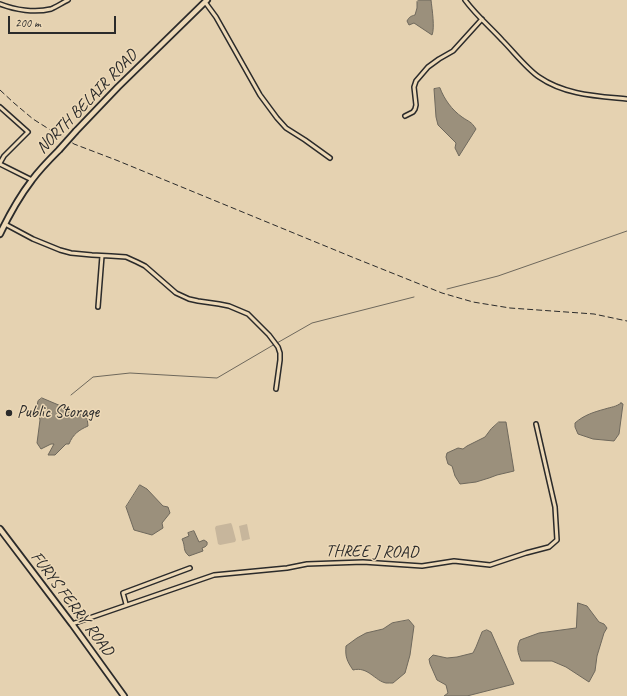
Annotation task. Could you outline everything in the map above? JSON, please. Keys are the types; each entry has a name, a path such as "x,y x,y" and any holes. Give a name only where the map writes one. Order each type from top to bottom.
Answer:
{"street":[{"path":"0,4 30,11 50,9 68,0"},
{"path":"465,0 524,64 538,77 572,92 627,99"},
{"path":"206,1 260,95 277,118 286,128 330,158"},
{"name":"NORTH BELAIR ROAD","path":"0,234 17,201 32,180 118,87 206,1"},
{"path":"405,116 413,112 415,109 414,87 416,81 439,59 453,51 482,19"},
{"path":"0,107 28,132 4,156 0,164 32,180"},
{"path":"5,224 33,239 60,250 71,253 126,257 145,266 176,293 189,299 229,306 248,314 269,335 278,347 280,360 276,388"},
{"path":"98,307 102,256"},
{"name":"THREE J ROAD","path":"72,624 126,604 214,575 287,568 307,564 363,562 422,566 454,561 490,565 549,547 557,540 555,507 536,424"},
{"name":"FURYS FERRY ROAD","path":"0,529 124,696"},
{"path":"126,604 123,593 190,568"}],"shaded area":[{"path":"419,0 431,0 433,23 432,35 414,23 409,25 407,21 410,17 415,15 417,2"},
{"path":"440,88 452,108 471,123 476,129 459,156 455,148 456,143 438,125 434,89"},
{"path":"42,398 87,417 88,426 77,433 69,444 66,444 55,455 48,455 54,444 41,449 37,443 40,420 37,406 38,401"},
{"path":"621,403 623,404 619,434 614,441 593,439 578,434 575,423 578,420 589,414"},
{"path":"499,422 506,422 514,471 476,482 460,484 455,476 452,466 448,464 446,457 447,453 458,448 463,449 485,437"},
{"path":"140,485 147,489 163,506 168,507 170,513 162,523 163,528 152,535 134,530 126,507"},
{"path":"231,523 236,540 235,542 220,545 218,544 215,528 216,526"},
{"path":"247,524 250,539 242,541 239,526"},
{"path":"194,531 199,542 204,540 207,544 202,548 203,551 189,556 185,550 182,539 189,536 188,533"},
{"path":"578,603 587,606 599,622 604,624 607,628 597,656 595,671 589,682 566,667 552,661 521,661 518,650 520,640 539,633 576,628"},
{"path":"409,620 414,626 410,655 405,673 393,683 386,683 363,670 353,670 347,659 346,646 366,633 383,629 392,623"},
{"path":"487,630 491,632 514,684 467,696 444,696 448,693 446,685 437,680 429,659 433,655 447,658 473,653 482,632"}],"waterway":[{"path":"447,289 498,276 627,231"},
{"path":"277,343 312,323 414,297"},
{"path":"71,395 93,377 130,373 217,378 275,344"}],"railway":[{"path":"0,90 33,119 74,144 442,293 473,302 510,308 594,314 627,321"}],"place":[{"name":"Public Storage","path":"9,413"}]}
